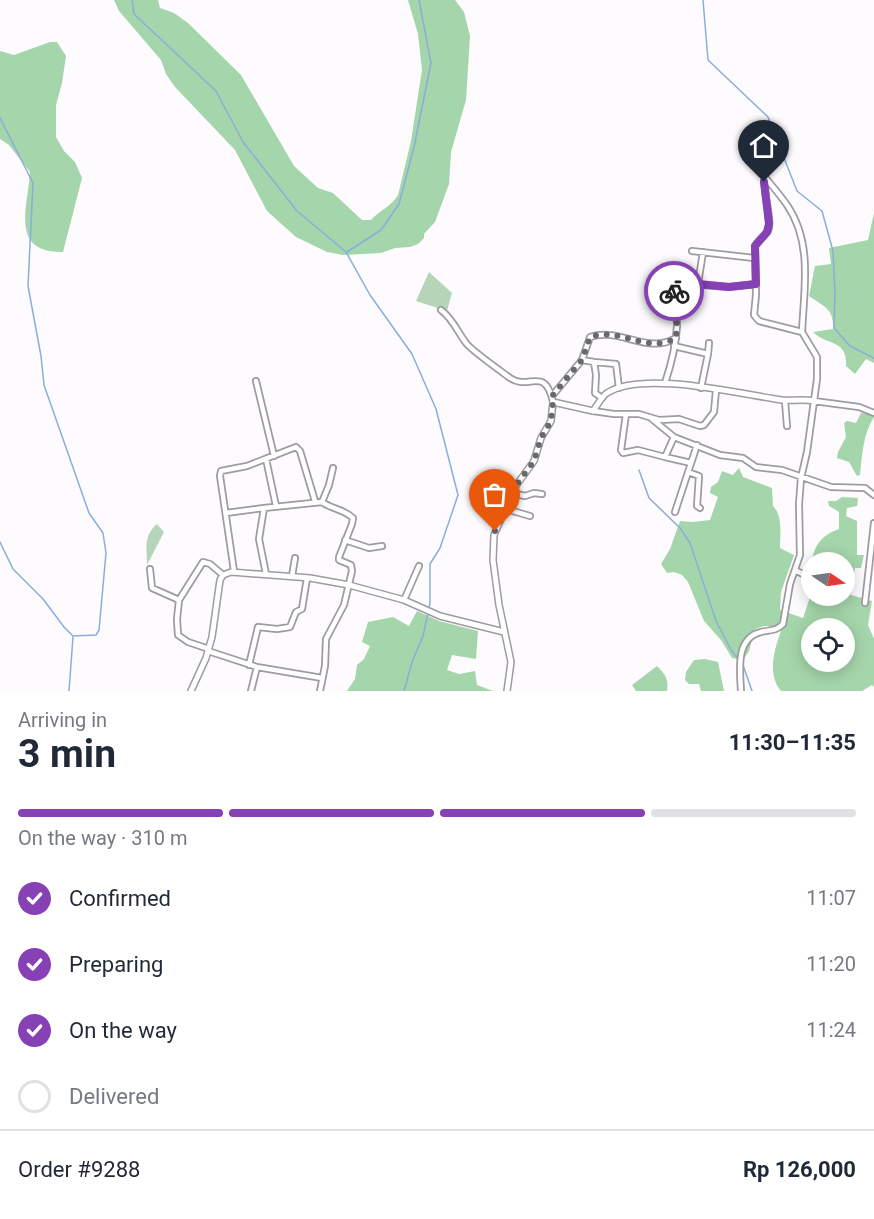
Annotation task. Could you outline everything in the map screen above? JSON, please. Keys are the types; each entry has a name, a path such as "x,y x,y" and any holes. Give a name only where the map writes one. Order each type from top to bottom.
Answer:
{"street":[{"path":"741,691 740,658 749,638 758,633 781,627 783,624 790,584 801,550 799,504 801,478 814,400 817,357 802,332 806,256 801,232 788,207 759,169"},
{"path":"765,177 769,224 767,232 755,246 754,315 756,320 802,332"},
{"path":"692,251 754,258"},
{"path":"698,284 703,252"},
{"path":"666,383 676,338 674,291 676,283 729,287 756,284"},
{"path":"675,300 697,298"},
{"path":"441,310 449,316 469,347 512,380 542,381 548,386 552,399 551,421 541,438 534,461 512,493 494,535 492,550 499,605 512,662 507,691"},
{"path":"552,399 582,360 590,337 611,333 656,344 669,342 676,338"},
{"path":"701,388 709,343"},
{"path":"674,346 708,354"},
{"path":"582,360 616,364 620,388"},
{"path":"594,362 595,393 602,398"},
{"path":"256,381 274,456"},
{"path":"593,411 608,392 620,388 666,383 785,401 814,400 850,405 874,413"},
{"path":"652,419 679,419 700,426 704,425 714,412 716,390"},
{"path":"552,399 593,411 639,414 652,419 674,437 720,455 743,458 756,467 782,470 831,487 865,488 874,495"},
{"path":"785,401 788,426"},
{"path":"626,414 621,452 638,450 691,463"},
{"path":"665,457 674,437"},
{"path":"675,513 697,445"},
{"path":"234,572 221,471 234,470 293,447 298,448 315,501"},
{"path":"267,459 276,506"},
{"path":"322,502 333,468"},
{"path":"688,472 699,476 697,506 700,508"},
{"path":"512,493 525,496 534,493 542,494"},
{"path":"226,513 315,501 322,502 352,518 339,558 352,566 349,585 342,610 326,639 326,660 320,691"},
{"path":"264,508 259,538 266,574"},
{"path":"506,509 530,516"},
{"path":"865,603 871,574 874,523"},
{"path":"345,540 369,548 382,546"},
{"path":"292,576 296,558"},
{"path":"224,575 210,564 203,562 179,600 178,635 188,642 249,665 322,678"},
{"path":"404,600 418,566"},
{"path":"150,569 152,588 179,600"},
{"path":"795,570 801,573"},
{"path":"224,575 234,572 292,576 349,585 404,600 427,612 504,632"},
{"path":"191,691 209,650 215,623 217,593 224,575"},
{"path":"249,665 258,627 289,628 296,612 303,607 307,578"},
{"path":"251,691 257,667"}],"green space":[{"path":"114,0 158,0 160,8 174,13 188,23 241,75 294,166 318,188 333,193 362,220 371,220 398,195 411,141 422,70 418,34 408,0 455,0 464,12 470,36 466,100 451,152 449,184 435,222 424,234 424,238 418,244 410,247 395,248 381,253 343,255 327,252 296,237 267,211 235,150 175,87 166,74 161,60 119,11"},
{"path":"50,42 57,42 66,56 56,105 56,137 64,151 75,162 82,178 63,252 46,250 35,245 28,236 25,213 30,172 9,145 0,139 0,51 14,55"},
{"path":"874,213 874,363 866,359 855,374 846,366 846,357 840,347 813,332 833,329 833,322 830,312 809,296 815,266 831,264 829,248 868,240"},
{"path":"429,272 452,293 447,311 416,301"},
{"path":"861,413 874,415 874,417 865,438 860,475 857,476 849,462 837,458 846,437 844,423 847,421 856,423"},
{"path":"739,468 743,477 772,488 773,506 780,520 780,548 794,555 781,592 780,610 803,618 807,606 855,606 855,596 872,601 868,625 874,639 874,687 872,685 862,691 781,691 774,677 773,662 781,631 775,626 755,629 749,651 743,660 732,658 721,640 704,621 688,582 682,575 674,572 667,573 661,564 670,549 680,521 710,520 718,497 710,493 711,487 718,482 722,471 733,475"},
{"path":"842,497 858,498 857,506 847,508 846,516 857,521 857,555 864,555 861,568 855,568 855,552 815,552 820,541 839,529 839,512 829,506 828,501 836,501"},
{"path":"157,524 164,532 147,565 148,538"},
{"path":"417,611 439,621 478,631 476,659 452,655 447,670 459,674 475,671 477,685 493,691 347,691 355,679 357,665 364,659 370,646 362,642 368,622 393,617 409,626"},
{"path":"705,659 718,662 724,691 701,691 699,684 689,684 685,680 686,672 694,660"},
{"path":"657,666 666,677 667,691 636,691 632,685"}],"waterway":[{"path":"132,0 134,14 216,91 243,142 297,211 346,252 370,295 412,354 436,409 458,495 440,548 430,564 430,603 423,636 412,662 404,691"},
{"path":"347,252 381,230 399,204 414,147 431,63 419,0"},
{"path":"703,0 708,60 768,117 797,191 822,211 833,251 834,328 850,346 874,358"},
{"path":"0,118 33,183 28,286 44,385 89,513 103,533 106,553 99,630 96,635 73,636 43,599 13,569 0,542"},
{"path":"639,470 649,498 680,528 690,543 716,621 738,659"},
{"path":"69,691 73,637"},
{"path":"742,662 752,691"}],"way so far":[{"path":"495,531 515,487 534,461 538,445 549,426 552,396 582,360 590,337 611,333 641,342 662,344 669,342 676,338 674,291"}],"route":[{"path":"674,291 678,282 729,287 756,284 755,246 767,232 769,224 764,182"}]}
